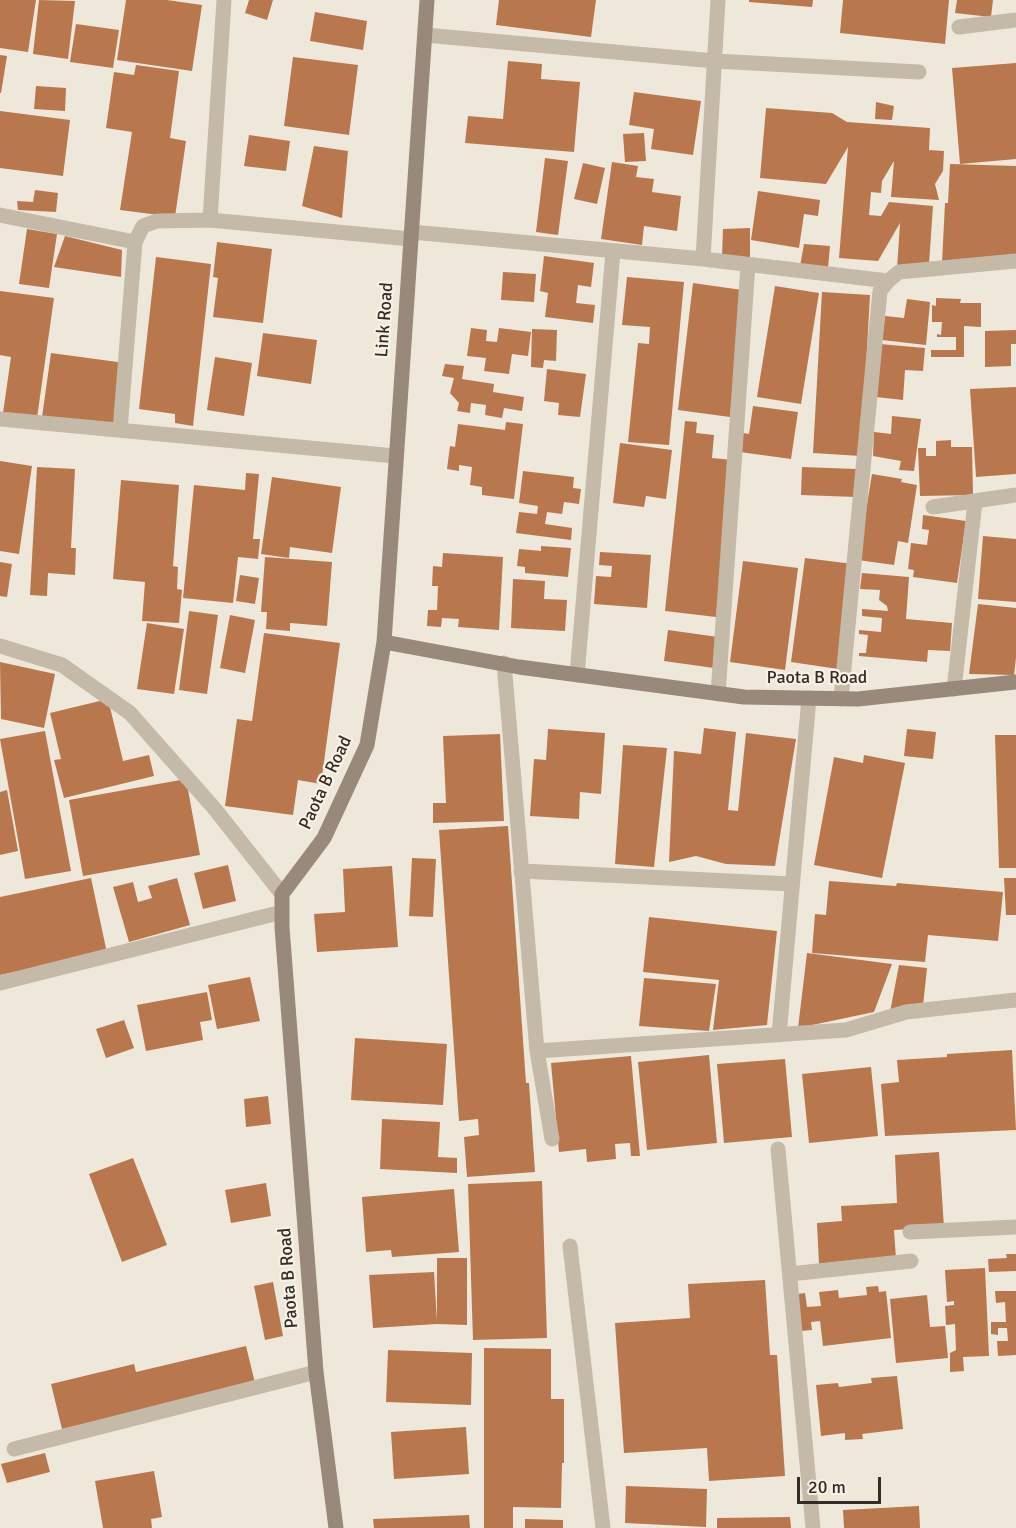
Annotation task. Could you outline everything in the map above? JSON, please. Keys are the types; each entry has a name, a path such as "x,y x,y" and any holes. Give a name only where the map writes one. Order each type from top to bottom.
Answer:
{"street":[{"path":"210,220 224,0"},
{"name":"Link Road","path":"384,642 427,0"},
{"path":"703,259 718,0"},
{"path":"959,27 1016,20"},
{"path":"425,35 715,61 919,72"},
{"path":"0,215 135,242"},
{"path":"120,430 135,242 143,226 157,221 210,220 703,259 888,281"},
{"path":"577,675 613,252"},
{"path":"841,699 880,291 899,272 1016,261"},
{"path":"718,694 748,265"},
{"path":"0,419 395,456"},
{"path":"933,507 1016,495"},
{"path":"954,689 975,502"},
{"name":"Paota B Road","path":"336,1528 316,1372 282,894 324,838 367,745 384,642 577,675 744,697 858,699 1016,682"},
{"path":"0,646 62,665 130,713 214,808 282,894"},
{"path":"504,663 537,1051 552,1139"},
{"path":"779,1035 809,698"},
{"path":"521,871 792,884"},
{"path":"0,983 282,912"},
{"path":"537,1051 846,1030 906,1012 1016,1000"},
{"path":"778,1149 813,1528"},
{"path":"910,1232 1016,1227"},
{"path":"570,1246 603,1528"},
{"path":"789,1274 911,1261"},
{"path":"14,1449 316,1372"}],"building":[{"path":"0,0 36,0 28,52 0,48"},
{"path":"39,0 75,1 68,59 33,54"},
{"path":"126,0 167,0 202,5 192,71 117,60"},
{"path":"249,0 273,0 267,20 245,13"},
{"path":"499,0 596,0 591,37 496,25"},
{"path":"749,0 813,0 812,7 749,2"},
{"path":"843,0 949,0 945,44 840,33"},
{"path":"957,0 993,0 991,17 955,13"},
{"path":"315,12 367,21 363,50 310,41"},
{"path":"76,24 119,30 113,68 70,62"},
{"path":"0,55 7,56 1,93 0,93"},
{"path":"293,57 358,65 349,135 284,126"},
{"path":"508,61 542,64 541,79 580,82 574,152 465,143 468,116 503,119"},
{"path":"1016,63 1016,159 960,164 952,68"},
{"path":"136,65 179,71 170,138 186,141 175,217 120,210 132,132 106,128 114,72 134,75"},
{"path":"36,86 66,88 65,111 34,109"},
{"path":"634,92 701,101 693,155 651,149 654,129 629,125"},
{"path":"876,102 894,106 892,120 875,119"},
{"path":"766,108 832,113 847,122 930,128 929,150 944,151 943,171 935,184 939,200 891,197 894,161 882,181 881,193 871,192 869,215 881,216 889,202 933,206 929,264 897,269 900,223 878,261 839,258 848,147 826,184 760,178"},
{"path":"0,111 70,120 63,176 0,168"},
{"path":"644,133 646,161 625,162 623,134"},
{"path":"249,135 290,141 286,171 244,166"},
{"path":"314,146 348,151 342,218 302,206"},
{"path":"545,158 568,161 558,235 536,232"},
{"path":"612,162 638,166 636,177 654,179 652,192 681,196 677,231 644,226 642,245 601,239"},
{"path":"583,163 605,168 597,204 574,199"},
{"path":"950,164 1016,166 1016,257 942,263 945,203 948,203"},
{"path":"35,190 58,193 56,212 18,210 17,201 33,202"},
{"path":"758,191 820,200 818,216 804,214 799,248 751,240"},
{"path":"750,228 750,259 722,256 723,229"},
{"path":"27,229 57,234 49,288 19,284"},
{"path":"65,236 122,250 121,277 54,267"},
{"path":"217,242 272,249 263,323 213,317 218,278 213,277"},
{"path":"804,244 830,246 828,268 800,266"},
{"path":"544,256 594,263 591,287 578,285 576,303 595,305 593,323 545,317 548,293 540,291"},
{"path":"156,257 211,264 193,426 175,423 175,414 139,409"},
{"path":"503,272 536,274 534,302 501,300"},
{"path":"627,277 684,282 669,445 628,442 638,343 649,344 650,327 622,325"},
{"path":"693,283 742,290 730,417 678,410"},
{"path":"775,286 819,293 801,404 757,397"},
{"path":"0,291 54,298 37,418 3,413 11,357 0,355"},
{"path":"822,292 870,295 861,456 813,453"},
{"path":"936,298 961,299 960,303 981,303 981,327 964,326 964,357 931,357 931,350 956,350 956,337 937,337 937,334 941,335 942,322 932,322 932,305 936,306"},
{"path":"907,299 930,302 926,345 882,340 885,316 904,318"},
{"path":"471,328 487,330 486,341 497,342 499,328 531,332 528,356 512,354 509,374 484,371 486,358 467,356"},
{"path":"532,329 557,330 556,361 544,360 543,368 531,367"},
{"path":"1016,330 1016,344 1011,344 1011,366 985,367 985,331"},
{"path":"263,333 317,340 311,384 257,376"},
{"path":"880,344 925,348 923,371 905,370 903,400 876,397"},
{"path":"51,353 125,363 116,427 42,417"},
{"path":"215,357 252,363 244,416 207,410"},
{"path":"445,364 464,366 462,379 494,384 493,392 524,397 522,411 504,408 502,418 485,415 486,405 471,403 470,413 457,411 459,403 450,393 454,378 442,376"},
{"path":"547,369 586,374 580,417 558,415 559,403 544,401"},
{"path":"1016,387 1016,474 976,477 970,389"},
{"path":"753,406 798,412 791,459 740,452 743,433 749,434"},
{"path":"892,416 921,419 914,471 899,470 901,461 873,456 874,432 891,434"},
{"path":"685,421 697,422 696,433 714,435 712,458 733,460 716,617 665,611"},
{"path":"506,422 523,424 514,499 482,495 482,487 470,485 472,467 459,465 459,471 447,469 450,446 455,447 458,424 505,430"},
{"path":"951,440 951,447 972,447 973,495 920,496 918,448 926,448 926,456 936,456 936,441"},
{"path":"620,443 672,450 666,499 646,496 644,507 613,503"},
{"path":"0,461 32,466 19,554 0,551"},
{"path":"37,467 75,469 71,548 76,548 75,575 48,573 47,596 30,595"},
{"path":"802,467 857,469 856,497 801,495"},
{"path":"523,471 574,477 573,488 581,489 579,504 564,502 562,514 547,512 545,524 572,528 571,540 516,533 519,512 537,514 538,506 519,503"},
{"path":"246,473 259,474 253,539 260,539 258,559 238,557 233,603 183,598 194,485 245,490"},
{"path":"872,474 902,479 901,482 917,485 908,543 898,541 894,565 858,560"},
{"path":"272,477 341,487 332,553 290,547 289,558 261,554"},
{"path":"121,480 179,485 173,566 178,567 177,589 182,590 179,623 142,621 145,582 113,579"},
{"path":"923,515 966,521 957,583 913,577 914,570 908,569 911,543 927,545 929,530 922,529"},
{"path":"983,536 1016,539 1016,602 978,599"},
{"path":"541,546 571,548 568,577 525,573 525,567 517,566 519,549 541,551"},
{"path":"600,552 651,555 647,608 594,604 596,576 611,577 612,566 599,565"},
{"path":"443,553 503,557 499,630 458,627 459,619 442,618 441,627 427,626 428,610 437,610 438,586 432,586 433,566 442,567"},
{"path":"265,557 332,562 327,626 290,623 290,631 266,629 267,612 261,612"},
{"path":"805,558 853,564 838,669 791,662"},
{"path":"743,561 798,568 785,670 730,662"},
{"path":"0,562 12,564 7,597 0,596"},
{"path":"862,573 909,577 906,619 952,623 950,651 928,650 927,662 859,656 859,653 866,653 868,635 859,634 859,630 881,632 882,618 862,616 862,609 888,611 887,606 879,600 880,590 860,589"},
{"path":"240,575 259,578 255,604 236,601"},
{"path":"513,579 545,581 544,599 567,600 565,631 511,628"},
{"path":"978,604 1016,608 1014,675 969,674"},
{"path":"189,611 218,615 207,694 179,690"},
{"path":"230,615 255,620 245,673 220,668"},
{"path":"147,623 184,629 174,694 137,689"},
{"path":"668,630 718,637 714,668 664,661"},
{"path":"264,633 340,643 321,784 298,780 293,815 225,806 237,719 252,721"},
{"path":"0,662 55,674 44,728 1,719"},
{"path":"108,699 123,761 149,755 154,776 64,798 54,760 61,759 50,713"},
{"path":"704,728 736,732 728,810 738,811 746,733 796,739 775,866 726,864 696,856 669,862 674,751 701,754"},
{"path":"548,729 605,733 601,794 580,792 579,819 530,816 534,759 546,760"},
{"path":"907,729 936,732 933,759 904,756"},
{"path":"45,731 71,871 25,879 0,739"},
{"path":"500,734 504,821 433,823 433,803 446,803 443,736"},
{"path":"995,735 1016,735 1016,868 999,868"},
{"path":"623,745 667,748 654,867 615,864"},
{"path":"864,755 905,763 882,878 814,865 834,757 863,763"},
{"path":"186,779 200,855 83,876 69,800"},
{"path":"7,790 18,851 0,855 0,792"},
{"path":"508,826 526,1083 529,1083 535,1172 467,1177 464,1137 479,1135 478,1119 459,1121 439,830"},
{"path":"412,858 436,859 433,917 409,916"},
{"path":"228,865 236,901 203,909 194,873"},
{"path":"392,866 398,947 317,952 314,914 345,912 343,869"},
{"path":"91,878 107,953 0,975 0,897"},
{"path":"177,878 190,925 129,942 113,887 133,882 138,902 152,898 148,886"},
{"path":"1004,878 1016,878 1016,915 1006,915"},
{"path":"829,881 896,886 897,883 1003,892 998,941 928,935 925,962 812,953 815,914 826,915"},
{"path":"649,917 777,931 767,1025 713,1030 719,980 643,972"},
{"path":"807,953 892,964 874,1012 798,1028"},
{"path":"899,965 927,968 923,1006 890,1012"},
{"path":"250,977 260,1021 217,1029 208,985"},
{"path":"644,978 716,984 709,1031 639,1026"},
{"path":"207,992 212,1020 200,1022 203,1040 146,1051 137,1005"},
{"path":"124,1020 134,1048 106,1058 96,1029"},
{"path":"355,1038 447,1044 443,1105 351,1100"},
{"path":"1012,1050 1016,1130 885,1136 881,1084 899,1082 897,1060"},
{"path":"709,1055 717,1143 647,1150 638,1062"},
{"path":"631,1056 640,1156 631,1156 630,1143 615,1144 616,1159 587,1162 586,1149 559,1152 551,1063"},
{"path":"785,1059 792,1137 724,1143 717,1064"},
{"path":"871,1067 878,1136 809,1143 802,1074"},
{"path":"268,1096 271,1124 246,1127 244,1099"},
{"path":"382,1119 440,1122 438,1157 457,1158 457,1173 380,1169"},
{"path":"939,1152 944,1227 894,1230 896,1259 819,1264 817,1223 842,1221 841,1206 897,1203 895,1155"},
{"path":"133,1158 167,1245 122,1262 89,1174"},
{"path":"542,1181 547,1338 473,1340 468,1184"},
{"path":"266,1183 271,1216 231,1223 225,1190"},
{"path":"454,1189 459,1252 392,1257 391,1250 366,1252 362,1197"},
{"path":"1006,1254 1016,1254 1016,1271 989,1272 988,1259 1007,1258"},
{"path":"437,1258 467,1258 467,1325 437,1324 373,1328 369,1275 434,1272 437,1321"},
{"path":"985,1268 989,1356 963,1357 964,1371 950,1372 950,1353 956,1350 955,1324 946,1325 945,1306 954,1305 954,1301 947,1302 945,1270"},
{"path":"765,1280 770,1355 777,1355 785,1476 709,1481 707,1448 624,1453 615,1323 690,1318 688,1284"},
{"path":"273,1282 283,1336 265,1340 254,1286"},
{"path":"878,1286 879,1292 886,1291 891,1338 823,1346 820,1321 811,1322 812,1330 801,1331 797,1294 805,1293 807,1307 821,1306 819,1292 838,1290 839,1298 867,1295 866,1287"},
{"path":"995,1291 1016,1291 1016,1355 998,1356 997,1341 1008,1341 1007,1328 998,1328 998,1335 991,1334 991,1322 1006,1322 1005,1302 996,1303"},
{"path":"927,1295 930,1327 945,1326 948,1358 896,1363 890,1299"},
{"path":"246,1346 255,1383 62,1429 51,1384 134,1364 136,1372"},
{"path":"484,1348 551,1349 551,1399 564,1399 561,1508 513,1507 513,1528 484,1528"},
{"path":"388,1350 472,1353 471,1405 386,1402"},
{"path":"897,1376 903,1429 862,1434 863,1439 845,1440 845,1433 821,1436 816,1385 838,1383 839,1387 872,1383 871,1378"},
{"path":"466,1427 469,1474 394,1479 391,1432"},
{"path":"45,1453 50,1472 7,1483 1,1464"},
{"path":"154,1471 162,1517 151,1519 152,1528 103,1528 95,1481"},
{"path":"626,1486 707,1489 706,1527 625,1523"},
{"path":"919,1506 920,1528 844,1528 843,1510"},
{"path":"469,1515 470,1528 374,1528 373,1519"},
{"path":"790,1517 791,1528 717,1528 717,1518"},
{"path":"525,1519 563,1520 563,1528 525,1528"}]}
